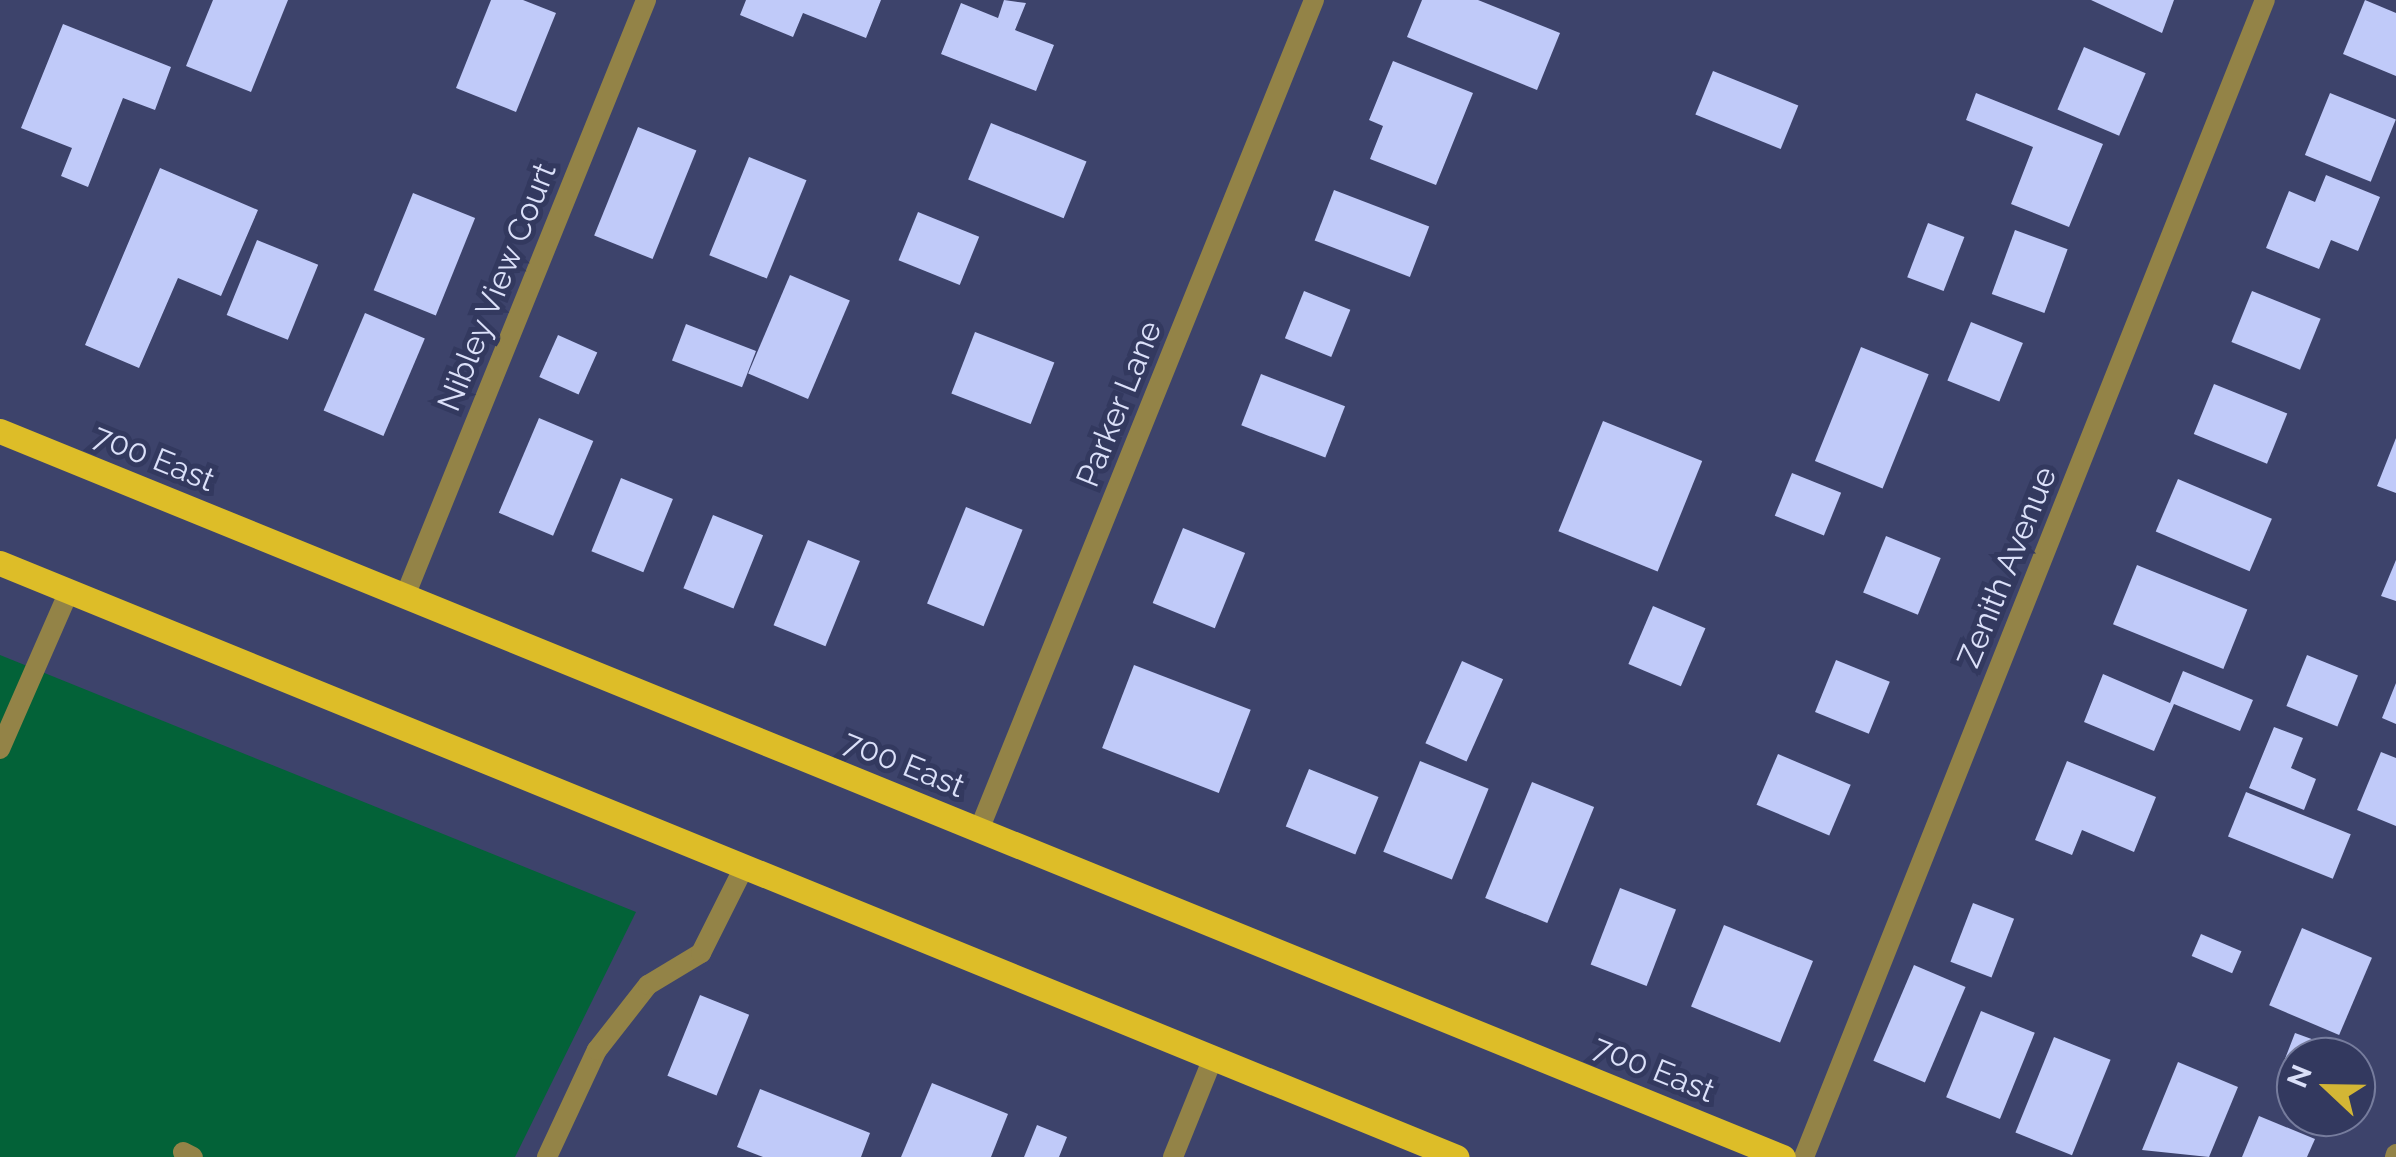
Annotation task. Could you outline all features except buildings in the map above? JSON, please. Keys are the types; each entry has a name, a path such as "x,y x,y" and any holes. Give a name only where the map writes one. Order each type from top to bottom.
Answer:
{"main road":[{"name":"700 East","path":"0,431 1784,1157"},
{"path":"0,563 1456,1157"}],"street":[{"name":"Nibley View Court","path":"405,596 646,0"},
{"name":"Parker Lane","path":"979,830 1314,0"},
{"name":"Zenith Avenue","path":"1804,1157 2265,0"},
{"path":"0,749 69,591"},
{"path":"547,1157 597,1050 648,985 701,953 744,867"},
{"path":"1172,1157 1214,1058"}],"green space":[{"path":"0,655 636,912 515,1157 0,1157"}]}
